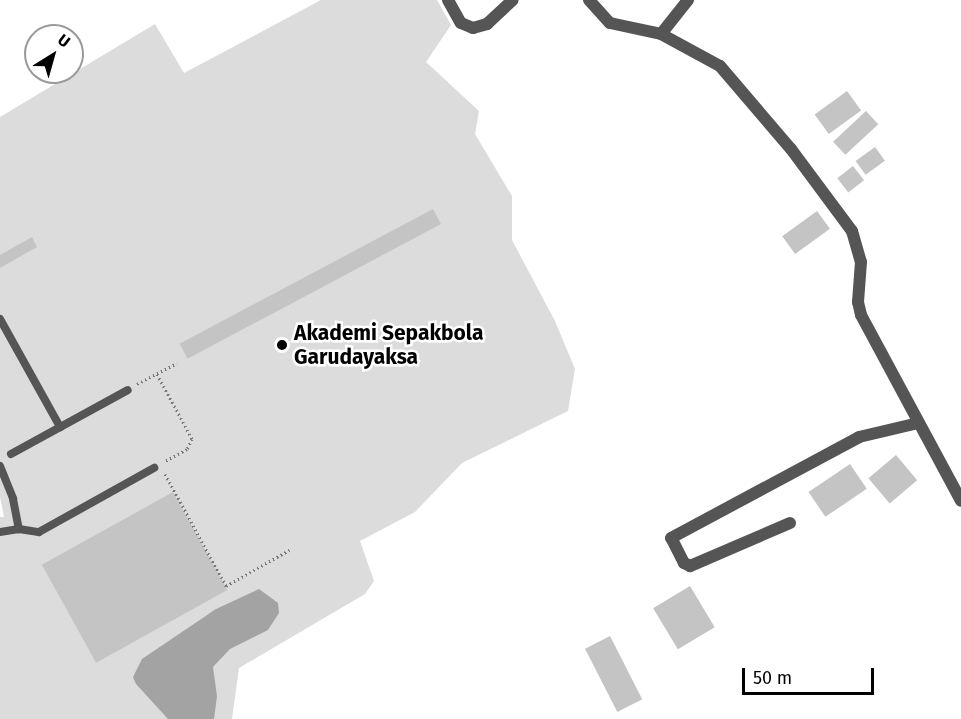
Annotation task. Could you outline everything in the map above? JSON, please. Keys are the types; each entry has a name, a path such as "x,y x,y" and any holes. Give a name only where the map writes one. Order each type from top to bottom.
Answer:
{"street":[{"path":"448,0 460,23 473,28 487,24 513,0"},
{"path":"589,0 610,23 661,34 720,66 791,149 852,231 862,275 859,309 961,501"},
{"path":"661,34 688,0"},
{"path":"790,524 690,566 684,563 671,538 859,437 918,423"}],"lane":[{"path":"0,319 60,427"},
{"path":"11,454 128,390"},
{"path":"0,466 19,529"},
{"path":"0,532 19,529 39,532 154,468"}],"path":[{"path":"128,390 177,363"},
{"path":"157,374 192,439 187,449 159,465 226,586 289,550"}],"shaded area":[{"name":"Akademi Sepakbola Garudayaksa","path":"321,0 437,0 451,25 426,62 479,111 475,134 512,196 512,240 555,321 575,369 568,411 462,463 415,512 360,541 374,581 365,594 239,668 232,719 0,719 0,517 4,517 0,497 0,117 55,84 84,84 84,67 155,24 184,73"},
{"path":"259,589 278,603 279,613 268,630 230,649 213,667 217,696 214,719 168,719 136,684 133,677 142,659 216,609"}],"building":[{"path":"847,91 861,110 829,134 815,115"},
{"path":"866,111 878,124 845,155 833,142"},
{"path":"875,147 885,161 866,175 856,161"},
{"path":"853,166 864,180 848,192 837,178"},
{"path":"433,209 441,224 188,359 180,344"},
{"path":"817,211 830,229 795,254 782,236"},
{"path":"32,237 37,247 0,268 0,255"},
{"path":"896,455 917,480 890,503 868,478"},
{"path":"850,464 867,489 825,517 809,492"},
{"path":"173,492 227,590 96,663 42,565"},
{"path":"690,586 715,627 678,649 653,608"},
{"path":"610,636 642,699 617,712 585,649"}],"place":[{"name":"Akademi Sepakbola Garudayaksa","path":"282,345"}]}
